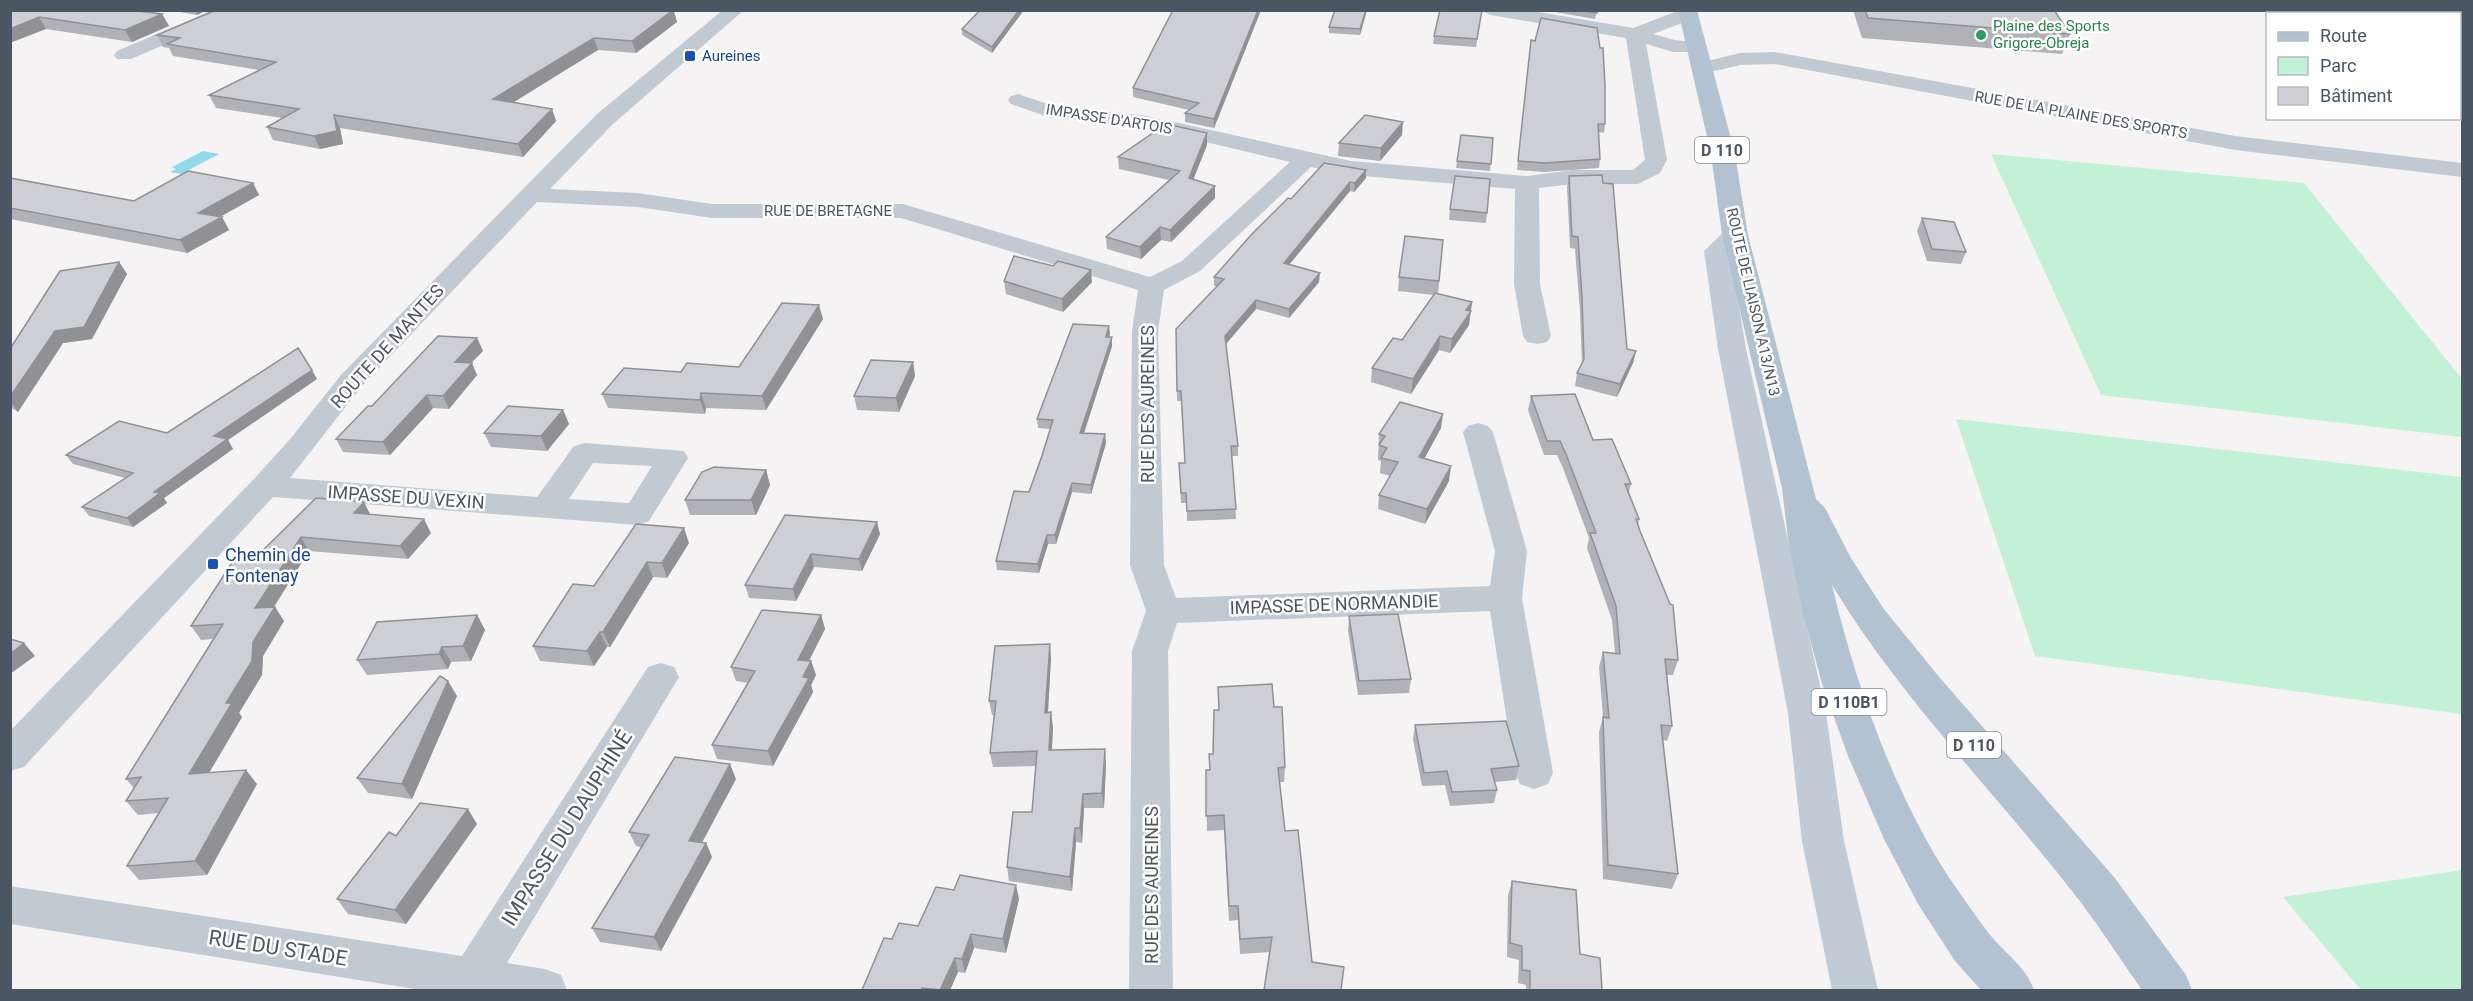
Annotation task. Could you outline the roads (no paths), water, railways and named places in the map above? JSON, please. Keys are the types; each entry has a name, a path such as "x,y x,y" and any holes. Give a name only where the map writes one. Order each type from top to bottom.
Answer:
{"main road":[{"name":"ROUTE DE LIAISON A13/N13","path":"1687,12 1705,49 1735,235 1798,488"},
{"path":"1735,235 1717,251 1725,306 1807,712 1823,841 1855,990"},
{"name":"D 110B1","path":"1798,488 1801,526 1811,580 1828,641 1876,772 1920,868 1941,903 1964,935 2011,990"},
{"name":"D 110","path":"1798,488 1835,561 1870,617 1926,688 2098,891 2169,990"}],"street":[{"path":"124,55 230,10"},
{"name":"ROUTE DE MANTES","path":"10,756 265,486 302,445 351,381 530,195 623,101 735,10"},
{"path":"1490,10 1635,34 1673,46 1775,58"},
{"path":"1635,34 1687,12"},
{"path":"166,18 200,23"},
{"path":"1152,286 1191,266 1306,159 1351,168 1527,183 1573,177 1625,179 1638,177 1652,168 1656,160 1635,34"},
{"name":"RUE DE LA PLAINE DES SPORTS","path":"1705,49 1740,59 1775,58 2235,142 2463,170"},
{"name":"IMPASSE D'ARTOIS","path":"1018,100 1048,111 1147,122 1306,159"},
{"path":"1527,183 1527,284 1537,336"},
{"name":"RUE DE BRETAGNE","path":"530,195 638,200 712,211 903,212 1152,286"},
{"name":"RUE DES AUREINES","path":"1151,990 1150,651 1163,611 1147,565 1144,331 1152,286"},
{"path":"1478,432 1511,551 1505,598 1534,773"},
{"name":"IMPASSE DU VEXIN","path":"265,486 546,508"},
{"name":"IMPASSE DE NORMANDIE","path":"1163,611 1505,598"},
{"name":"IMPASSE DU DAUPHINÉ","path":"473,979 660,677"},
{"name":"RUE DU STADE","path":"10,905 545,990"}],"water":[{"path":"203,151 219,154 181,174 170,172 176,169 172,167"}],"place":[{"name":"Plaine des Sports Grigore-Obreja","path":"1981,35"},
{"name":"Aureines","path":"690,56"},
{"name":"Chemin de Fontenay","path":"213,564"}]}
